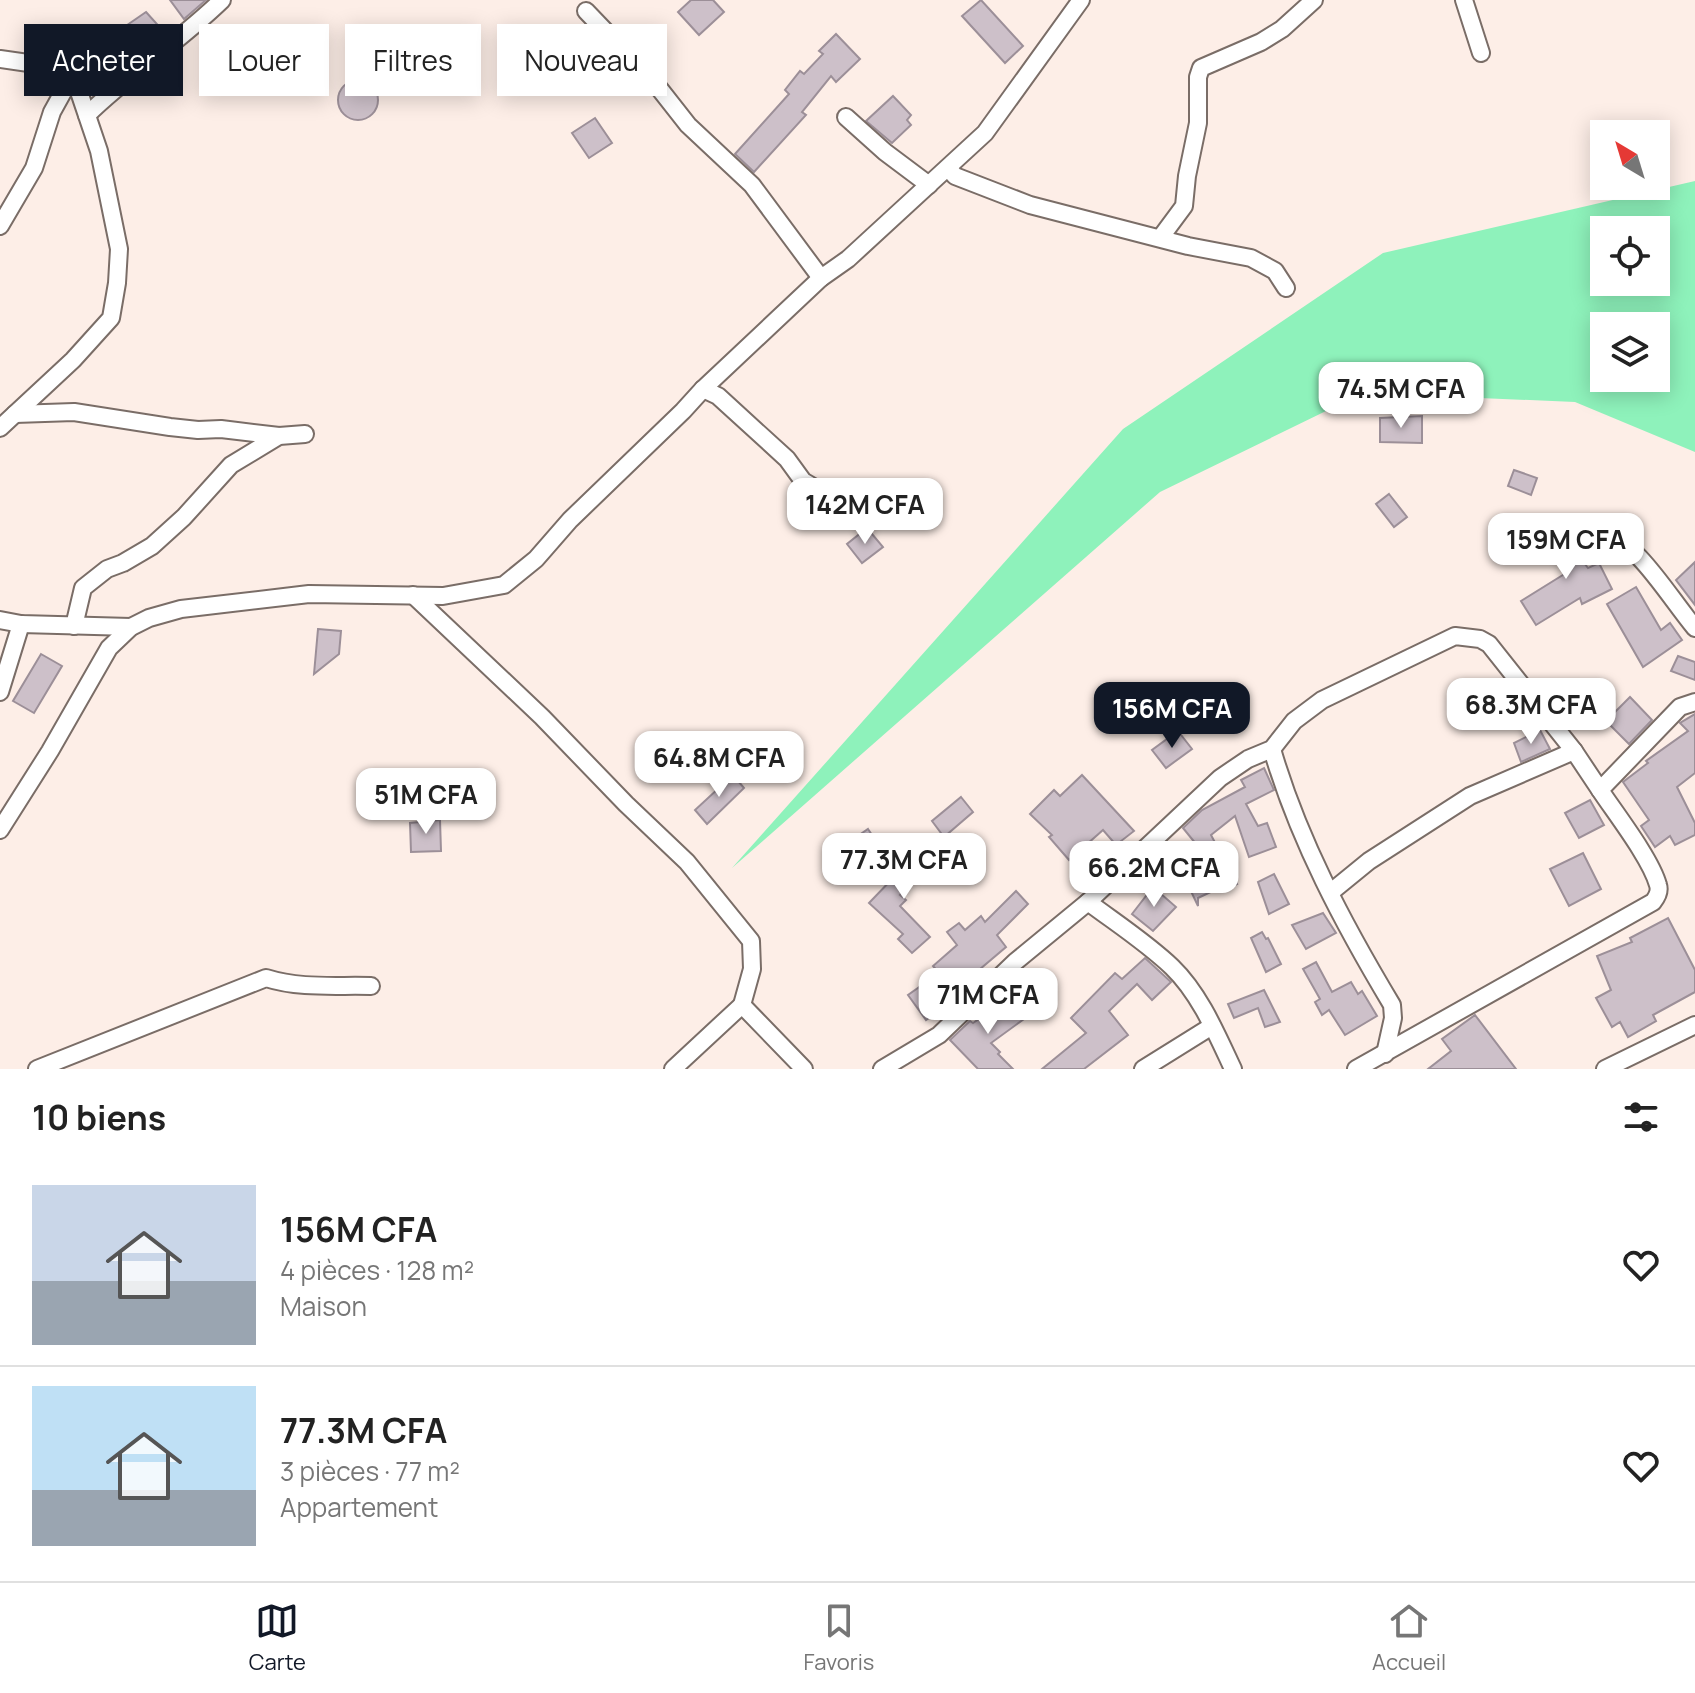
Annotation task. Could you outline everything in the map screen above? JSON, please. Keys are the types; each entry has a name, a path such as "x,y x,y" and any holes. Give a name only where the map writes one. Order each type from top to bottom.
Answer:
{"street":[{"path":"87,115 222,0"},
{"path":"1161,237 1184,206 1198,123 1198,77 1201,68 1261,42 1282,29 1314,0"},
{"path":"1464,0 1481,53"},
{"path":"0,830 109,648 131,627 149,618 181,609 294,595 376,593 443,596 504,585 536,559 570,520 821,278 848,259 985,133 1061,30 1074,3"},
{"path":"586,11 655,83 688,125 752,185 821,278"},
{"path":"0,59 24,62"},
{"path":"0,226 34,168 52,112 61,96"},
{"path":"0,428 73,360 111,318 119,249 99,151 81,96"},
{"path":"846,117 929,185"},
{"path":"948,168 955,176 1030,205 1188,246 1251,258 1275,271 1286,288"},
{"path":"703,389 718,396 753,427 787,459 803,481 847,507"},
{"path":"15,414 74,412 198,430 221,429 279,436 305,434"},
{"path":"74,626 83,588 107,569 152,546 184,517 231,465 279,436"},
{"path":"1597,526 1612,533 1644,562 1695,628"},
{"path":"413,595 542,717 687,862 751,941 752,969 742,1005 673,1069"},
{"path":"0,620 21,624 131,627"},
{"path":"0,692 21,624"},
{"path":"882,1069 939,1035 1015,962 1088,902 1220,778 1248,759 1272,749 1294,721 1322,700 1455,636 1480,639 1489,644 1574,751 1639,848 1659,886 1658,896 1653,902 1356,1069"},
{"path":"1600,790 1680,707 1695,702"},
{"path":"1272,749 1286,797 1331,892 1392,1005 1393,1018 1385,1054"},
{"path":"1331,892 1369,861 1470,796 1574,751"},
{"path":"1088,902 1172,966 1212,1026 1233,1069"},
{"path":"37,1069 266,978 285,984 371,986"},
{"path":"742,1005 804,1069"},
{"path":"1605,1069 1695,1025"},
{"path":"1143,1069 1212,1026"}],"green space":[{"path":"1695,181 1695,452 1575,402 1363,393 1160,492 732,868 1123,429 1383,253 1613,200 1670,200 1670,187"}],"building":[{"path":"170,0 206,0 184,19"},
{"path":"691,0 713,0 724,12 699,35 678,12"},
{"path":"981,0 1023,46 1005,63 962,16"},
{"path":"146,12 157,24 129,24"},
{"path":"836,34 860,59 836,82 831,76 802,112 806,115 754,172 735,154 789,94 785,90 800,71 804,74 823,54 819,51"},
{"path":"345,85 345,96 377,96 372,114 358,120 344,114 338,100"},
{"path":"893,96 911,115 907,120 911,125 892,143 866,121"},
{"path":"595,118 612,143 589,158 572,133"},
{"path":"1422,416 1422,443 1380,442 1380,418"},
{"path":"1514,470 1537,478 1531,495 1508,486"},
{"path":"1389,494 1407,517 1394,527 1376,504"},
{"path":"867,528 883,547 862,563 847,544"},
{"path":"1558,528 1588,568 1599,563 1612,589 1582,604 1580,598 1536,625 1521,601 1566,573 1541,540"},
{"path":"1695,562 1695,605 1676,580"},
{"path":"1636,587 1661,630 1670,623 1682,640 1643,667 1607,604"},
{"path":"318,629 341,631 339,654 314,674"},
{"path":"41,654 62,666 34,713 13,701"},
{"path":"1678,656 1695,662 1695,680 1671,671"},
{"path":"1630,697 1652,720 1629,744 1606,721"},
{"path":"1695,714 1695,773 1677,787 1695,823 1695,835 1675,845 1670,836 1655,847 1641,826 1649,820 1623,782 1688,731 1680,723"},
{"path":"1540,730 1550,749 1521,762 1514,743"},
{"path":"1178,731 1192,749 1166,768 1152,750"},
{"path":"1264,768 1274,790 1246,804 1258,826 1267,823 1276,847 1249,857 1235,816 1211,835 1237,884 1223,891 1221,887 1198,898 1198,906 1180,868 1205,855 1183,828 1202,810 1245,787 1241,780"},
{"path":"733,775 744,788 707,824 695,810"},
{"path":"1082,775 1134,831 1116,845 1103,830 1069,860 1049,837 1052,835 1030,814 1054,790 1060,796"},
{"path":"961,797 973,812 944,837 932,821"},
{"path":"1590,800 1604,825 1579,838 1565,813"},
{"path":"440,820 441,851 411,852 410,823"},
{"path":"868,829 882,850 859,866 845,845"},
{"path":"923,847 936,859 900,895 906,900 900,906 930,937 912,953 898,939 903,934 869,903"},
{"path":"1583,853 1601,889 1569,906 1550,869"},
{"path":"1274,874 1289,904 1269,914 1258,882"},
{"path":"1153,887 1176,907 1153,931 1132,914"},
{"path":"1016,891 1028,904 997,935 1006,947 940,1003 943,1008 926,1020 908,995 939,973 933,966 957,945 947,932 959,923 965,930 981,916 985,922"},
{"path":"1323,913 1336,933 1306,949 1292,925"},
{"path":"1668,918 1695,970 1695,992 1653,1015 1656,1021 1628,1037 1620,1022 1612,1027 1596,998 1611,990 1597,956 1632,942 1630,938"},
{"path":"1262,932 1281,964 1266,972 1251,938"},
{"path":"1145,958 1171,982 1152,1000 1137,984 1109,1011 1128,1035 1084,1069 1042,1069 1086,1033 1071,1018 1115,973 1122,979"},
{"path":"1316,962 1332,992 1351,982 1358,994 1362,991 1377,1016 1345,1035 1329,1010 1322,1015 1315,1002 1320,999 1303,969"},
{"path":"1264,990 1280,1022 1265,1027 1258,1008 1234,1018 1228,1004"},
{"path":"1009,998 1024,1019 991,1043 1013,1069 978,1069 950,1040 970,1021 973,1023"},
{"path":"1475,1015 1516,1069 1428,1069 1451,1051 1442,1039"}]}
